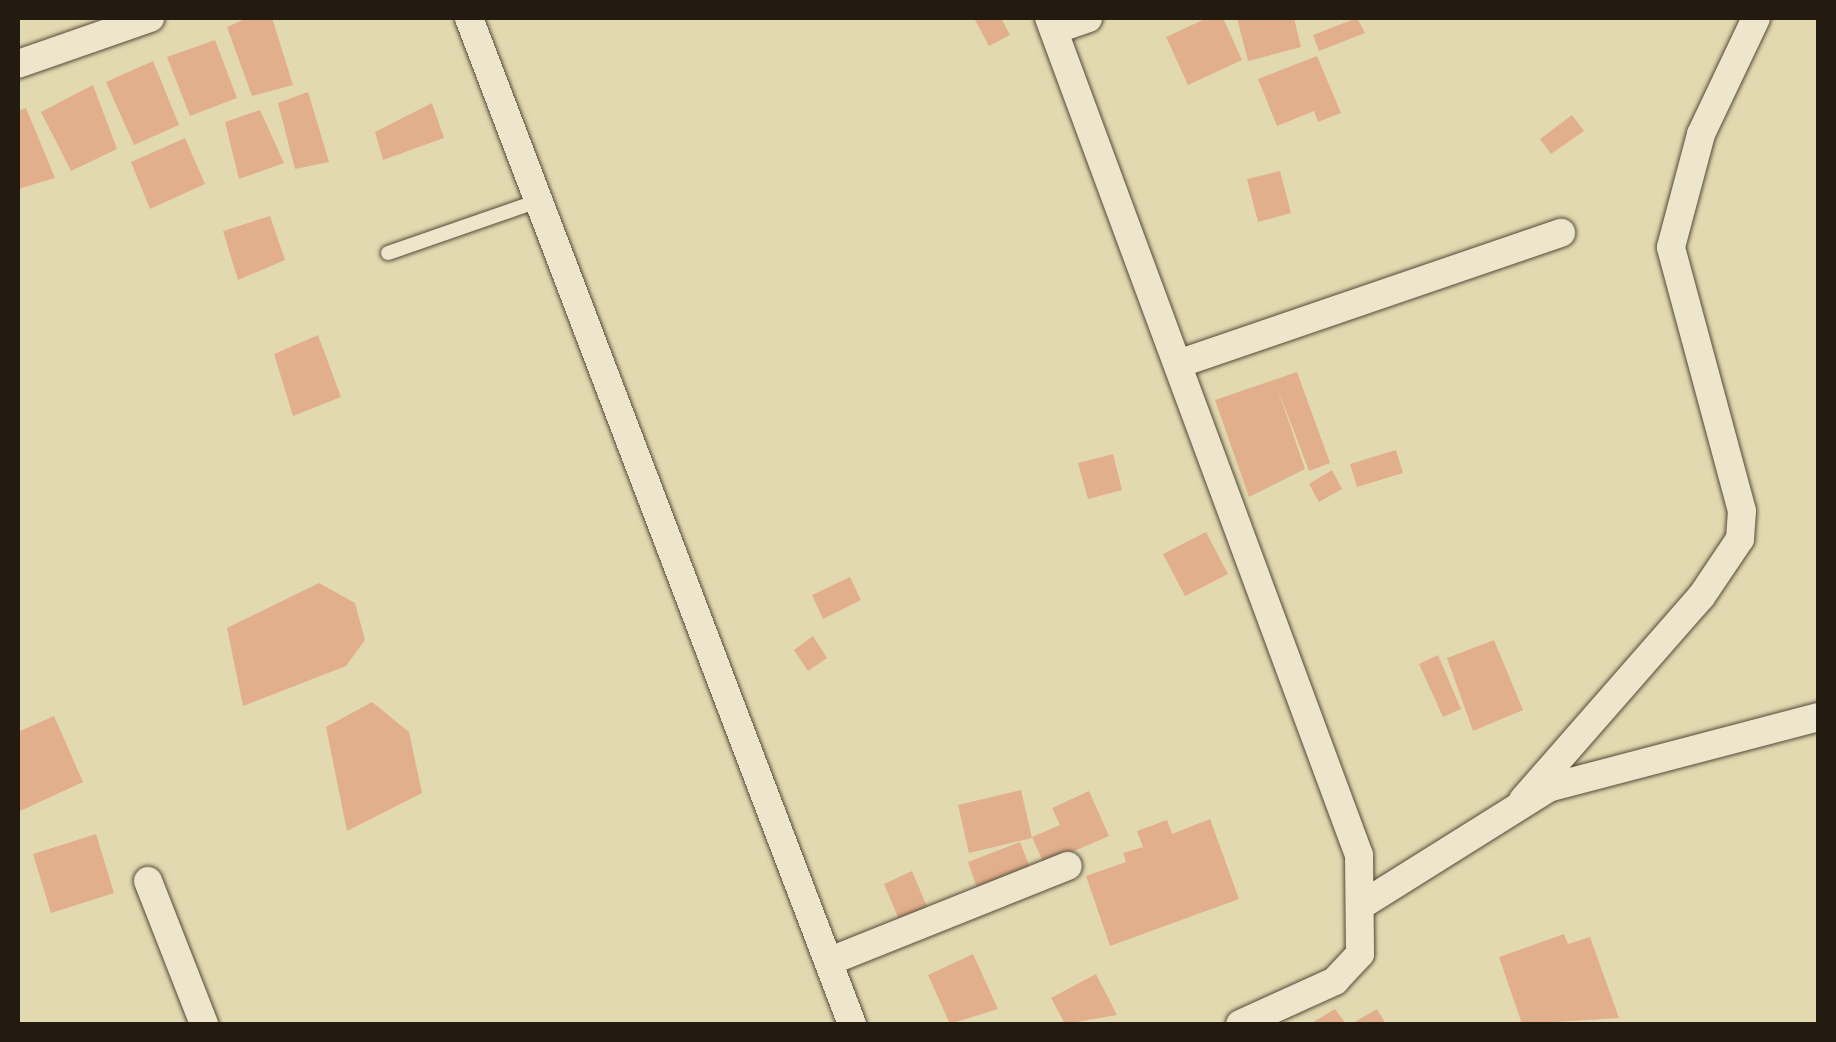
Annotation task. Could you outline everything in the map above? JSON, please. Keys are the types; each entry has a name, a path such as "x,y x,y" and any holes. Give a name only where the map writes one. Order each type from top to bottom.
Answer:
{"street":[{"path":"18,64 150,18"},
{"path":"470,18 852,1024"},
{"path":"1088,18 1051,24 1358,855 1365,902 1360,954 1335,981 1240,1024"},
{"path":"1522,800 1701,598 1740,539 1742,512 1672,247 1701,134 1756,18"},
{"path":"1178,364 1562,233"},
{"path":"1365,902 1522,800 1603,770 1818,717"},
{"path":"830,961 1068,866"},
{"path":"148,881 204,1024"}],"lane":[{"path":"388,253 538,201"}],"building":[{"path":"247,18 272,18 293,85 252,96 227,27"},
{"path":"1001,18 1010,35 989,46 975,20"},
{"path":"1207,18 1223,18 1242,60 1188,85 1166,37"},
{"path":"1237,18 1294,18 1301,47 1248,61"},
{"path":"1357,18 1365,33 1319,51 1313,35"},
{"path":"215,40 237,98 190,116 167,57"},
{"path":"1317,56 1341,113 1318,122 1314,111 1277,126 1258,79"},
{"path":"153,61 179,125 134,145 106,82"},
{"path":"93,85 117,149 71,171 41,112"},
{"path":"308,92 329,162 295,169 278,103"},
{"path":"432,103 444,138 383,160 375,132"},
{"path":"26,108 55,178 18,189 18,111"},
{"path":"260,110 284,163 239,179 225,122"},
{"path":"1572,115 1584,131 1551,154 1540,139"},
{"path":"185,138 205,184 150,209 131,162"},
{"path":"1280,171 1291,213 1258,222 1247,179"},
{"path":"270,216 285,260 238,280 223,231"},
{"path":"318,335 341,397 293,416 274,354"},
{"path":"1297,372 1330,463 1309,471 1277,387 1305,469 1249,497 1215,400"},
{"path":"1396,450 1403,473 1357,487 1350,464"},
{"path":"1113,454 1122,490 1088,499 1078,463"},
{"path":"1332,470 1342,489 1319,502 1309,484"},
{"path":"1206,532 1228,574 1185,596 1163,554"},
{"path":"850,577 861,600 823,619 812,595"},
{"path":"319,583 355,603 365,640 346,666 243,706 227,628"},
{"path":"813,636 827,658 808,671 794,650"},
{"path":"1494,640 1523,710 1473,731 1447,658"},
{"path":"1438,655 1461,709 1443,717 1419,664"},
{"path":"372,702 409,732 422,793 347,831 326,727"},
{"path":"54,716 83,782 18,812 18,732"},
{"path":"1021,790 1032,838 969,853 958,805"},
{"path":"1089,791 1109,836 1044,864 1032,837 1060,825 1052,808"},
{"path":"1210,819 1239,899 1110,946 1086,876 1126,862 1123,853 1143,847 1137,831 1167,820 1172,834"},
{"path":"96,834 114,893 51,913 33,854"},
{"path":"1020,842 1030,868 977,888 968,862"},
{"path":"912,871 928,909 900,922 884,884"},
{"path":"1564,934 1568,944 1590,937 1619,1018 1522,1024 1499,957"},
{"path":"973,954 998,1009 950,1024 928,975"},
{"path":"1096,974 1117,1015 1065,1024 1051,998"},
{"path":"1335,1009 1346,1024 1310,1024"},
{"path":"1377,1009 1386,1024 1351,1024"}]}
